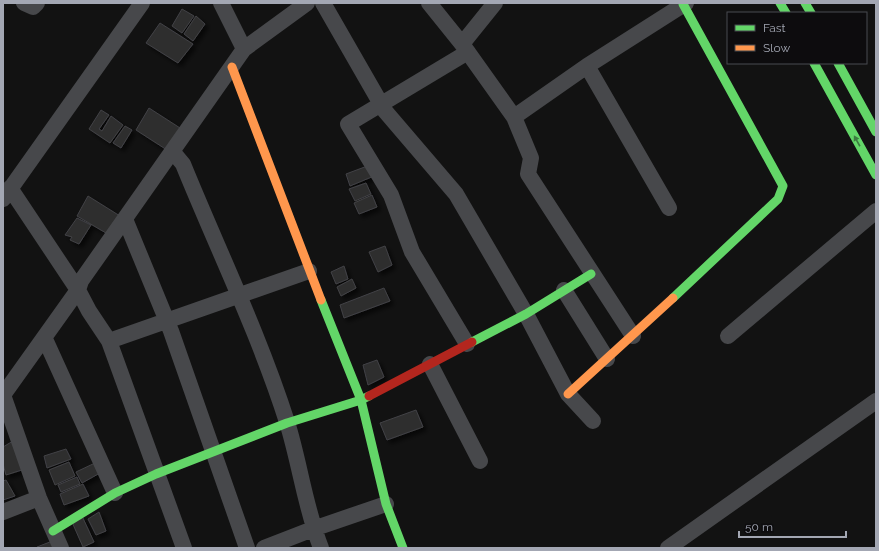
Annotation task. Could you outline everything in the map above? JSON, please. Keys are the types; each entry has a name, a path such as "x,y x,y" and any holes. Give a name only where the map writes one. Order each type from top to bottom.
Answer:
{"street":[{"path":"24,3 33,7 37,3"},
{"path":"142,3 6,193 78,290 89,312 109,341 184,548"},
{"path":"221,3 244,49"},
{"path":"61,548 39,498 3,395 45,339 78,290 81,281 244,49 307,3"},
{"path":"323,3 385,111 456,194 526,314 568,394 594,421"},
{"path":"429,3 465,48 514,116 531,158 528,174 591,274 633,336"},
{"path":"467,344 412,252 388,191 349,127 351,122 381,104 465,48 495,3"},
{"path":"780,3 785,12"},
{"path":"805,3 810,12"},
{"path":"514,116 587,66 684,4 783,186 778,199 633,336 568,394"},
{"path":"815,64 876,175"},
{"path":"839,64 875,127"},
{"path":"587,66 669,208"},
{"path":"232,67 309,271 361,400 386,504 403,548"},
{"path":"173,152 183,164 238,296 252,325 287,423 313,529 321,548"},
{"path":"728,336 876,212"},
{"path":"125,219 167,322 247,548"},
{"path":"109,341 167,322 309,271"},
{"path":"53,531 115,493 156,474 214,453 287,423 361,400 526,314 591,274"},
{"path":"564,290 607,359"},
{"path":"45,339 115,493"},
{"path":"430,364 480,461"},
{"path":"668,548 876,401"},
{"path":"3,512 39,498"},
{"path":"264,548 313,529 386,504"}],"building":[{"path":"182,9 194,16 182,33 172,26"},
{"path":"196,16 205,24 193,41 184,34"},
{"path":"160,23 193,44 178,63 146,43"},
{"path":"149,108 180,128 167,150 136,130"},
{"path":"101,110 109,115 99,129 102,131 111,116 123,125 110,143 89,129"},
{"path":"125,126 132,130 121,148 113,143"},
{"path":"370,165 374,176 350,186 346,174"},
{"path":"366,183 371,194 355,201 349,189"},
{"path":"372,195 377,207 359,214 354,203"},
{"path":"88,196 120,216 106,233 77,216"},
{"path":"77,218 91,225 79,244 70,240 72,237 65,235"},
{"path":"385,246 392,265 378,272 369,252"},
{"path":"344,266 348,279 336,284 331,272"},
{"path":"352,279 356,288 341,296 337,287"},
{"path":"384,288 390,301 344,318 340,305"},
{"path":"377,360 384,377 368,385 363,365"},
{"path":"416,410 423,427 387,440 380,423"},
{"path":"13,441 25,469 6,475 3,464 3,447"},
{"path":"66,449 71,459 47,468 44,456"},
{"path":"69,462 75,476 55,485 49,470"},
{"path":"95,463 100,473 82,483 76,472"},
{"path":"77,477 80,484 61,492 58,485"},
{"path":"6,480 15,496 3,500 3,481"},
{"path":"83,484 89,496 64,505 60,494"},
{"path":"99,512 106,531 96,535 88,519"},
{"path":"82,516 94,542 83,547 72,522"},
{"path":"55,540 59,548 37,547"}],"traffic: fast":[{"path":"780,3 785,12"},
{"path":"805,3 810,12"},
{"path":"673,298 778,199 783,186 683,4"},
{"path":"815,64 876,175"},
{"path":"839,64 876,132"},
{"path":"472,342 526,314 591,274"},
{"path":"321,300 361,400 386,504 403,548"},
{"path":"53,531 115,493 156,474 287,423 361,400 369,396"}],"traffic: slow":[{"path":"232,67 321,300"},
{"path":"568,394 673,298"}],"traffic: jam":[{"path":"369,396 472,342"}]}
